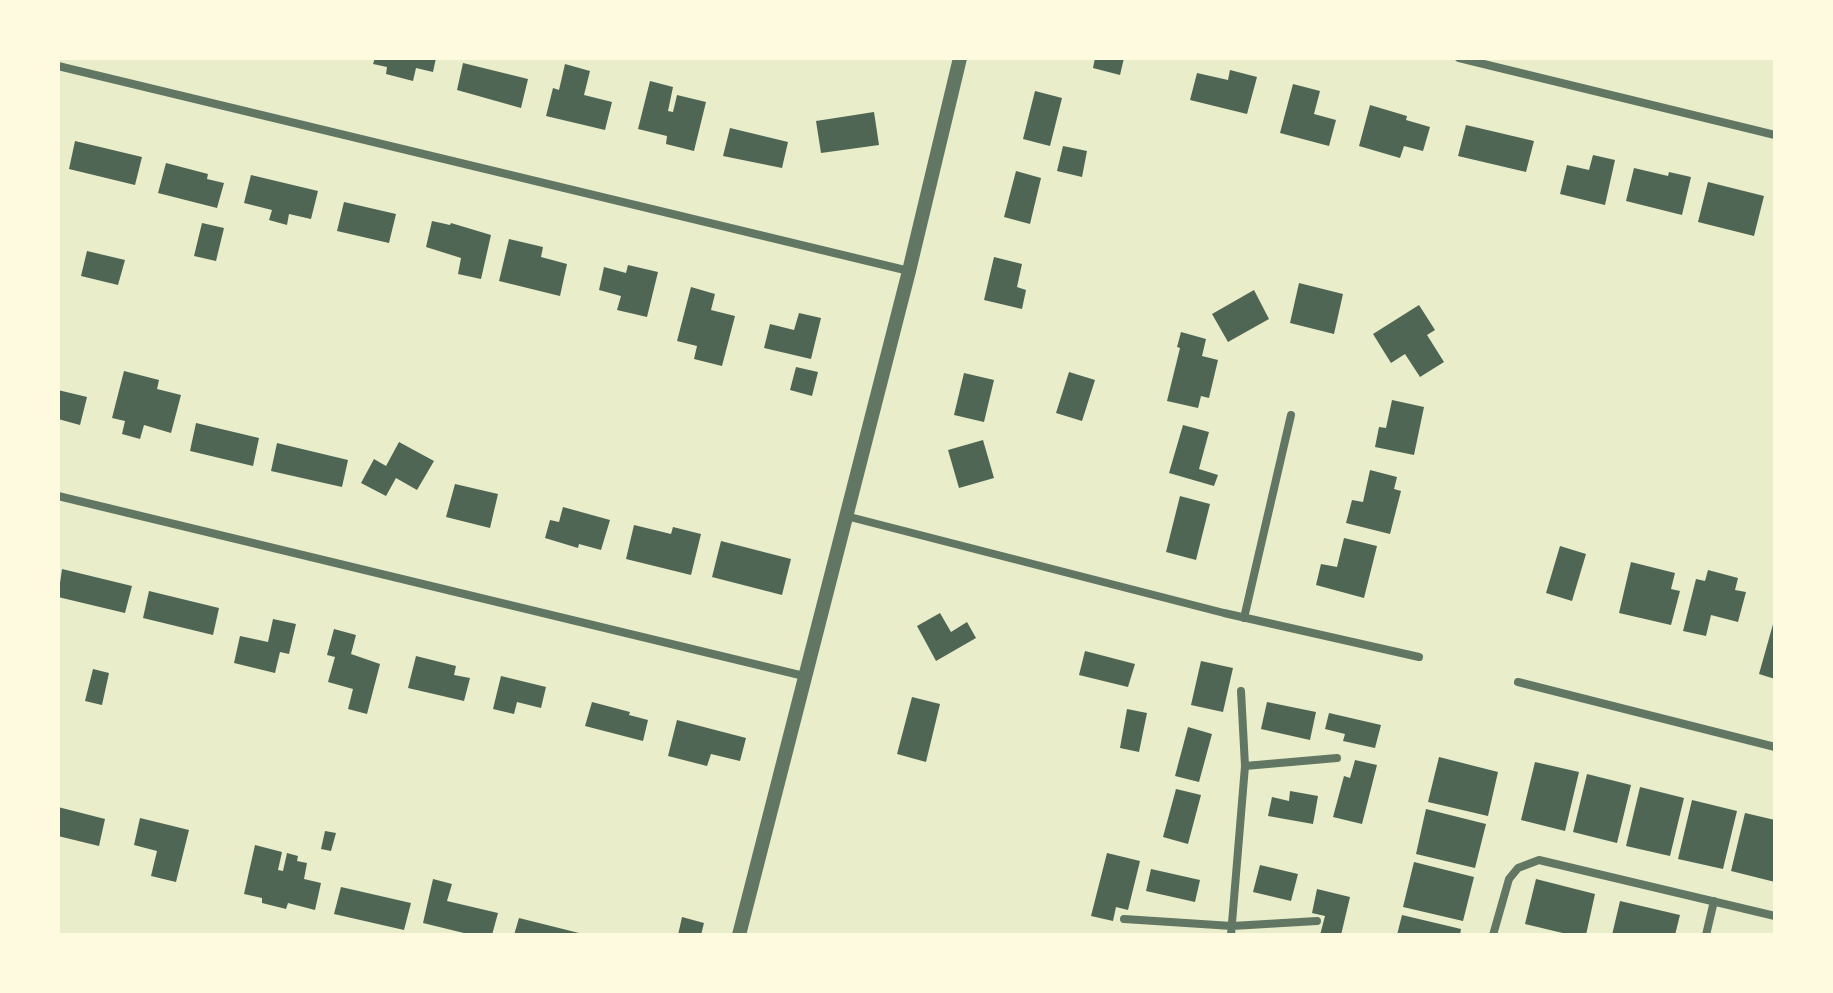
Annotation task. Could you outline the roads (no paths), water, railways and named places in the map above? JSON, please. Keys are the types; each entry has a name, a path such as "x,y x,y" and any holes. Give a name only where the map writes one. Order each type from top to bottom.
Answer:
{"street":[{"path":"739,935 909,271 960,58"},
{"path":"1459,58 1775,135"},
{"path":"58,66 909,271"},
{"path":"1244,618 1291,415"},
{"path":"58,496 804,676"},
{"path":"846,516 1244,618 1419,657"},
{"path":"1518,682 1775,747"},
{"path":"1232,930 1245,766 1241,691"},
{"path":"1245,766 1337,758"},
{"path":"1493,935 1509,879 1529,861 1539,860 1775,916"},
{"path":"1706,935 1714,901"},
{"path":"1124,919 1232,930 1317,921"}]}
